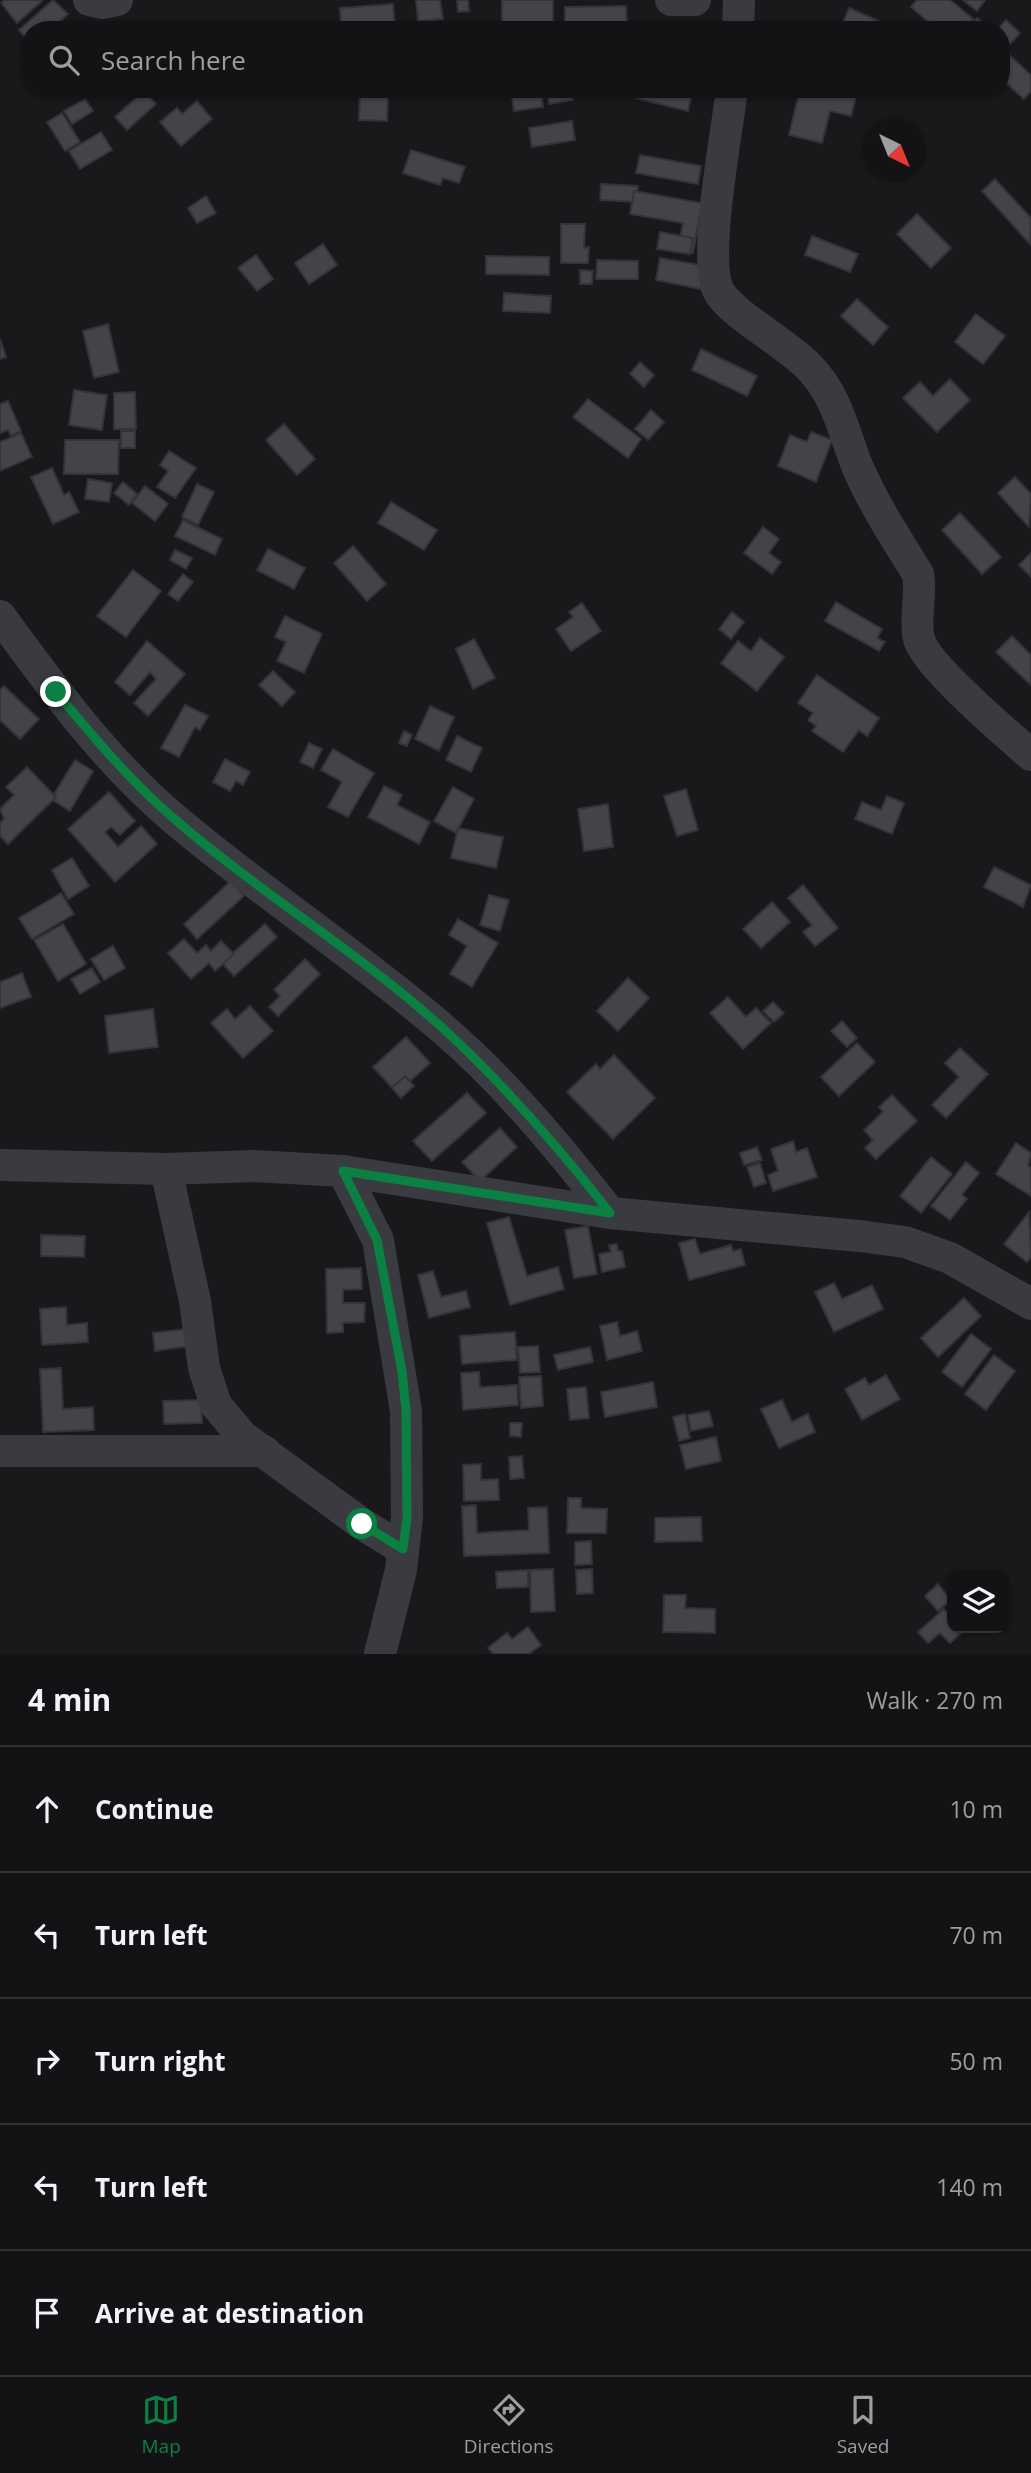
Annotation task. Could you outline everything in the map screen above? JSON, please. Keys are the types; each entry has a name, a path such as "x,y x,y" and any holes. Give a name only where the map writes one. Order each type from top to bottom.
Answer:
{"street":[{"path":"89,0 102,3 117,0"},
{"path":"671,0 695,0"},
{"path":"738,21 739,0"},
{"path":"731,98 714,236 713,266 718,289 734,310 789,346 820,378 833,397 863,477 918,574 921,590 917,626 924,651 1031,755"},
{"path":"0,615 56,692 113,758 171,816 387,981 446,1031 487,1070 610,1213"},
{"path":"0,1165 166,1168 254,1166 343,1171 610,1213 905,1242 950,1258 1031,1304"},
{"path":"166,1168 195,1301 208,1386 229,1424 362,1524 403,1549"},
{"path":"343,1171 377,1240 402,1371 406,1411 407,1518 403,1549 380,1654"},
{"path":"0,1451 264,1451"}],"building":[{"path":"5,0 42,1 17,23 1,3"},
{"path":"53,0 68,14 60,21 29,21"},
{"path":"416,0 440,0 443,19 418,21"},
{"path":"457,0 468,0 469,11 458,12"},
{"path":"502,0 553,0 553,21 502,21"},
{"path":"917,0 950,0 973,19 927,21 911,7"},
{"path":"963,0 985,0 977,11"},
{"path":"393,4 394,21 341,21 340,8"},
{"path":"626,6 627,21 565,21 565,7"},
{"path":"849,8 879,21 844,21"},
{"path":"1010,24 1020,33 1010,44"},
{"path":"1010,55 1031,75 1031,91 1024,99 1010,86"},
{"path":"136,98 150,98 156,104 127,130 115,117"},
{"path":"360,98 388,98 387,121 359,120"},
{"path":"512,98 542,98 543,107 514,111"},
{"path":"548,98 573,98 573,100 549,104"},
{"path":"635,98 691,98 688,111"},
{"path":"798,98 856,98 851,116 830,111 822,143 789,135"},
{"path":"85,99 93,111 72,124 64,111"},
{"path":"197,101 212,119 181,146 160,122 177,108 182,114"},
{"path":"62,113 80,142 65,151 47,122"},
{"path":"572,121 575,140 532,147 529,128"},
{"path":"101,132 112,150 80,169 69,151"},
{"path":"411,150 465,167 459,183 443,178 440,185 403,173"},
{"path":"640,155 701,166 698,184 636,173"},
{"path":"995,179 1031,218 1030,244 982,191"},
{"path":"601,184 638,186 637,202 600,200"},
{"path":"634,191 702,203 693,253 678,250 683,223 630,214"},
{"path":"206,196 216,213 197,223 188,208"},
{"path":"917,214 951,248 931,268 897,234"},
{"path":"561,224 585,224 584,248 589,247 588,263 561,263"},
{"path":"660,232 693,238 690,254 657,249"},
{"path":"812,236 858,254 850,272 805,255"},
{"path":"323,244 337,265 309,284 295,263"},
{"path":"256,255 273,279 257,291 238,268"},
{"path":"486,256 549,257 549,275 486,274"},
{"path":"660,258 706,266 701,289 656,280"},
{"path":"597,260 638,261 638,279 596,279"},
{"path":"580,270 593,271 592,284 580,284"},
{"path":"504,293 551,296 550,313 503,311"},
{"path":"857,299 888,327 873,345 841,316"},
{"path":"976,314 1005,336 983,364 955,342"},
{"path":"108,324 119,372 94,378 83,331"},
{"path":"0,339 6,357 0,359"},
{"path":"701,349 757,376 747,396 692,370"},
{"path":"640,362 654,375 644,387 630,374"},
{"path":"950,379 970,400 937,432 903,398 920,382 933,396"},
{"path":"74,390 107,395 102,430 69,425"},
{"path":"135,392 136,429 114,429 114,393"},
{"path":"588,399 641,439 628,458 573,417"},
{"path":"8,401 21,431 11,436 8,430 0,433 0,404"},
{"path":"651,410 664,422 648,440 635,429"},
{"path":"284,424 315,459 297,475 266,440"},
{"path":"121,431 135,431 135,448 121,448"},
{"path":"811,432 832,440 816,482 778,466 790,435 807,442"},
{"path":"21,433 32,457 0,471 0,442"},
{"path":"65,440 119,440 118,474 64,474"},
{"path":"169,451 196,468 175,498 157,487 168,471 160,465"},
{"path":"52,468 64,495 69,492 79,512 53,524 31,477"},
{"path":"1015,477 1031,494 1029,527 998,493"},
{"path":"88,479 112,483 109,502 85,499"},
{"path":"123,482 137,494 129,505 114,493"},
{"path":"197,484 214,492 198,525 182,517"},
{"path":"145,486 168,504 155,521 132,503"},
{"path":"391,502 437,530 424,550 378,523"},
{"path":"960,513 1001,557 982,574 942,530"},
{"path":"183,520 222,539 215,555 175,536"},
{"path":"763,527 779,539 769,553 781,562 772,574 744,553"},
{"path":"353,546 386,584 367,601 334,563"},
{"path":"268,549 305,568 294,589 257,570"},
{"path":"175,550 192,558 186,569 170,560"},
{"path":"1031,553 1031,577 1019,565"},
{"path":"133,570 161,591 126,637 97,616"},
{"path":"183,574 193,582 178,601 168,594"},
{"path":"836,602 882,629 877,638 885,642 879,651 825,621"},
{"path":"582,603 601,631 571,651 556,629 573,617 569,612"},
{"path":"732,612 744,622 731,639 719,629"},
{"path":"285,616 322,634 304,673 277,661 286,642 275,637"},
{"path":"1012,636 1031,655 1031,685 996,652"},
{"path":"760,638 784,657 757,691 721,663 738,641 751,651"},
{"path":"474,639 495,678 473,689 456,649"},
{"path":"147,641 185,674 148,716 134,703 156,679 150,672 130,695 115,682"},
{"path":"273,671 295,692 282,706 259,685"},
{"path":"817,675 879,718 867,736 859,730 843,752 812,731 816,726 808,720 813,713 798,703"},
{"path":"4,686 39,719 20,739 0,720 0,690"},
{"path":"185,705 208,716 200,730 195,727 179,757 161,748"},
{"path":"430,706 454,717 439,751 415,739"},
{"path":"404,731 412,735 407,746 399,743"},
{"path":"457,736 482,748 471,772 446,760"},
{"path":"309,743 322,749 313,768 300,762"},
{"path":"333,749 374,773 348,817 328,807 342,782 321,770"},
{"path":"225,759 250,772 243,785 236,781 230,791 213,782"},
{"path":"75,760 93,771 70,811 51,799"},
{"path":"27,767 56,797 8,844 0,836 0,823 4,819 0,809 14,795 6,787"},
{"path":"384,786 402,795 397,805 430,822 419,844 368,817"},
{"path":"453,787 474,799 456,833 434,821"},
{"path":"686,789 698,830 677,836 664,796"},
{"path":"109,792 135,821 120,835 111,827 105,832 118,847 141,826 157,844 115,882 68,829"},
{"path":"887,796 904,803 892,834 855,819 862,802 881,810"},
{"path":"608,804 613,847 584,851 578,809"},
{"path":"458,828 503,837 496,868 451,858"},
{"path":"72,858 89,886 68,899 52,870"},
{"path":"994,867 1031,885 1023,907 984,887"},
{"path":"231,881 244,896 197,939 184,924"},
{"path":"803,885 838,928 815,946 803,932 812,925 788,898"},
{"path":"61,893 74,914 32,939 19,918"},
{"path":"489,895 509,900 500,931 480,925"},
{"path":"772,902 790,922 761,948 743,929"},
{"path":"458,919 498,943 472,987 450,974 467,946 449,935"},
{"path":"63,924 86,964 58,981 34,940"},
{"path":"265,924 277,937 234,976 222,963"},
{"path":"184,939 197,953 206,945 211,951 221,941 234,954 215,971 209,963 191,979 168,953"},
{"path":"113,946 125,968 104,980 91,959"},
{"path":"305,959 320,974 278,1016 269,1007 280,996 274,990"},
{"path":"92,968 100,982 80,994 71,979"},
{"path":"22,973 31,997 0,1008 0,982"},
{"path":"628,978 649,998 618,1031 597,1011"},
{"path":"728,997 746,1017 756,1008 771,1023 743,1049 710,1013"},
{"path":"773,1002 784,1013 774,1022 763,1011"},
{"path":"250,1006 273,1031 243,1058 211,1023 227,1009 235,1019"},
{"path":"153,1009 158,1047 109,1053 105,1016"},
{"path":"842,1021 857,1038 847,1047 831,1031"},
{"path":"406,1037 430,1063 397,1093 373,1067"},
{"path":"857,1043 875,1062 839,1096 821,1077"},
{"path":"960,1048 988,1074 946,1118 932,1105 959,1077 945,1063"},
{"path":"614,1055 655,1098 613,1139 567,1092 596,1064 600,1069"},
{"path":"405,1076 414,1086 401,1098 392,1088"},
{"path":"467,1093 486,1113 432,1161 413,1141"},
{"path":"892,1095 917,1121 876,1159 865,1148 873,1140 864,1130 883,1112 879,1107"},
{"path":"500,1128 517,1147 480,1181 462,1162"},
{"path":"793,1141 796,1152 807,1148 817,1177 773,1191 768,1175 778,1171 771,1149"},
{"path":"1016,1143 1031,1153 1028,1166 1031,1168 1031,1196 996,1174"},
{"path":"757,1147 762,1160 744,1165 740,1153"},
{"path":"931,1157 952,1174 921,1213 900,1196"},
{"path":"966,1162 979,1173 962,1195 967,1199 950,1220 931,1206"},
{"path":"760,1163 766,1183 754,1187 747,1167"},
{"path":"1029,1212 1031,1257 1027,1262 1004,1244"},
{"path":"509,1217 527,1276 558,1267 564,1289 510,1305 487,1223"},
{"path":"588,1226 597,1274 574,1278 565,1230"},
{"path":"41,1235 85,1236 84,1257 41,1256"},
{"path":"695,1239 700,1254 731,1245 733,1251 741,1249 745,1265 689,1280 679,1243"},
{"path":"617,1244 618,1251 622,1251 625,1267 602,1272 599,1254 611,1252 609,1245"},
{"path":"361,1268 362,1289 343,1290 343,1303 365,1303 364,1322 343,1323 343,1332 327,1333 326,1269"},
{"path":"433,1271 441,1297 466,1291 470,1307 429,1318 418,1275"},
{"path":"834,1283 842,1299 872,1285 883,1309 834,1332 815,1292"},
{"path":"964,1298 981,1316 938,1357 921,1338"},
{"path":"66,1307 67,1325 87,1323 88,1342 42,1345 40,1309"},
{"path":"617,1322 620,1336 637,1331 642,1351 607,1360 600,1326"},
{"path":"187,1329 189,1346 155,1351 153,1333"},
{"path":"515,1332 517,1360 462,1364 460,1336"},
{"path":"971,1334 991,1349 962,1387 942,1372"},
{"path":"538,1346 540,1372 520,1373 518,1347"},
{"path":"590,1347 593,1362 558,1370 554,1355"},
{"path":"994,1355 1015,1371 986,1410 965,1394"},
{"path":"61,1368 63,1409 93,1407 94,1430 43,1432 40,1369"},
{"path":"479,1372 480,1387 517,1385 518,1405 463,1410 461,1373"},
{"path":"886,1375 900,1399 862,1420 845,1389 865,1378 869,1385"},
{"path":"541,1376 543,1406 521,1408 519,1377"},
{"path":"653,1382 657,1407 605,1417 601,1392"},
{"path":"586,1387 589,1418 570,1420 567,1389"},
{"path":"201,1400 202,1423 164,1424 163,1401"},
{"path":"782,1400 792,1422 808,1414 815,1432 779,1448 761,1409"},
{"path":"709,1411 713,1426 691,1431 688,1415"},
{"path":"685,1414 690,1438 679,1441 673,1417"},
{"path":"510,1423 522,1423 521,1437 510,1436"},
{"path":"716,1437 721,1461 686,1469 680,1445"},
{"path":"522,1456 524,1478 510,1479 509,1457"},
{"path":"481,1464 481,1480 498,1479 499,1500 464,1501 463,1465"},
{"path":"568,1498 581,1498 581,1508 607,1509 606,1533 567,1533"},
{"path":"476,1505 477,1533 529,1530 528,1508 547,1507 549,1553 464,1556 462,1506"},
{"path":"701,1517 702,1541 655,1542 655,1518"},
{"path":"591,1541 592,1564 575,1565 575,1542"},
{"path":"553,1569 555,1611 531,1612 530,1570"},
{"path":"592,1569 593,1593 577,1594 576,1570"},
{"path":"528,1570 528,1587 497,1588 496,1572"},
{"path":"938,1584 947,1595 947,1603 938,1611 925,1596"},
{"path":"664,1595 686,1595 685,1608 715,1609 715,1633 663,1632"},
{"path":"944,1609 947,1612 947,1633 961,1633 950,1643 940,1633 928,1643 918,1632"},
{"path":"528,1627 541,1645 529,1654 493,1654 488,1648 507,1633 512,1639"}],"route":[{"path":"56,692 113,758 171,816 318,931 387,981 446,1031 487,1070 610,1213 343,1171 370,1221 377,1240 402,1371 406,1411 407,1518 403,1549 362,1524"}]}
